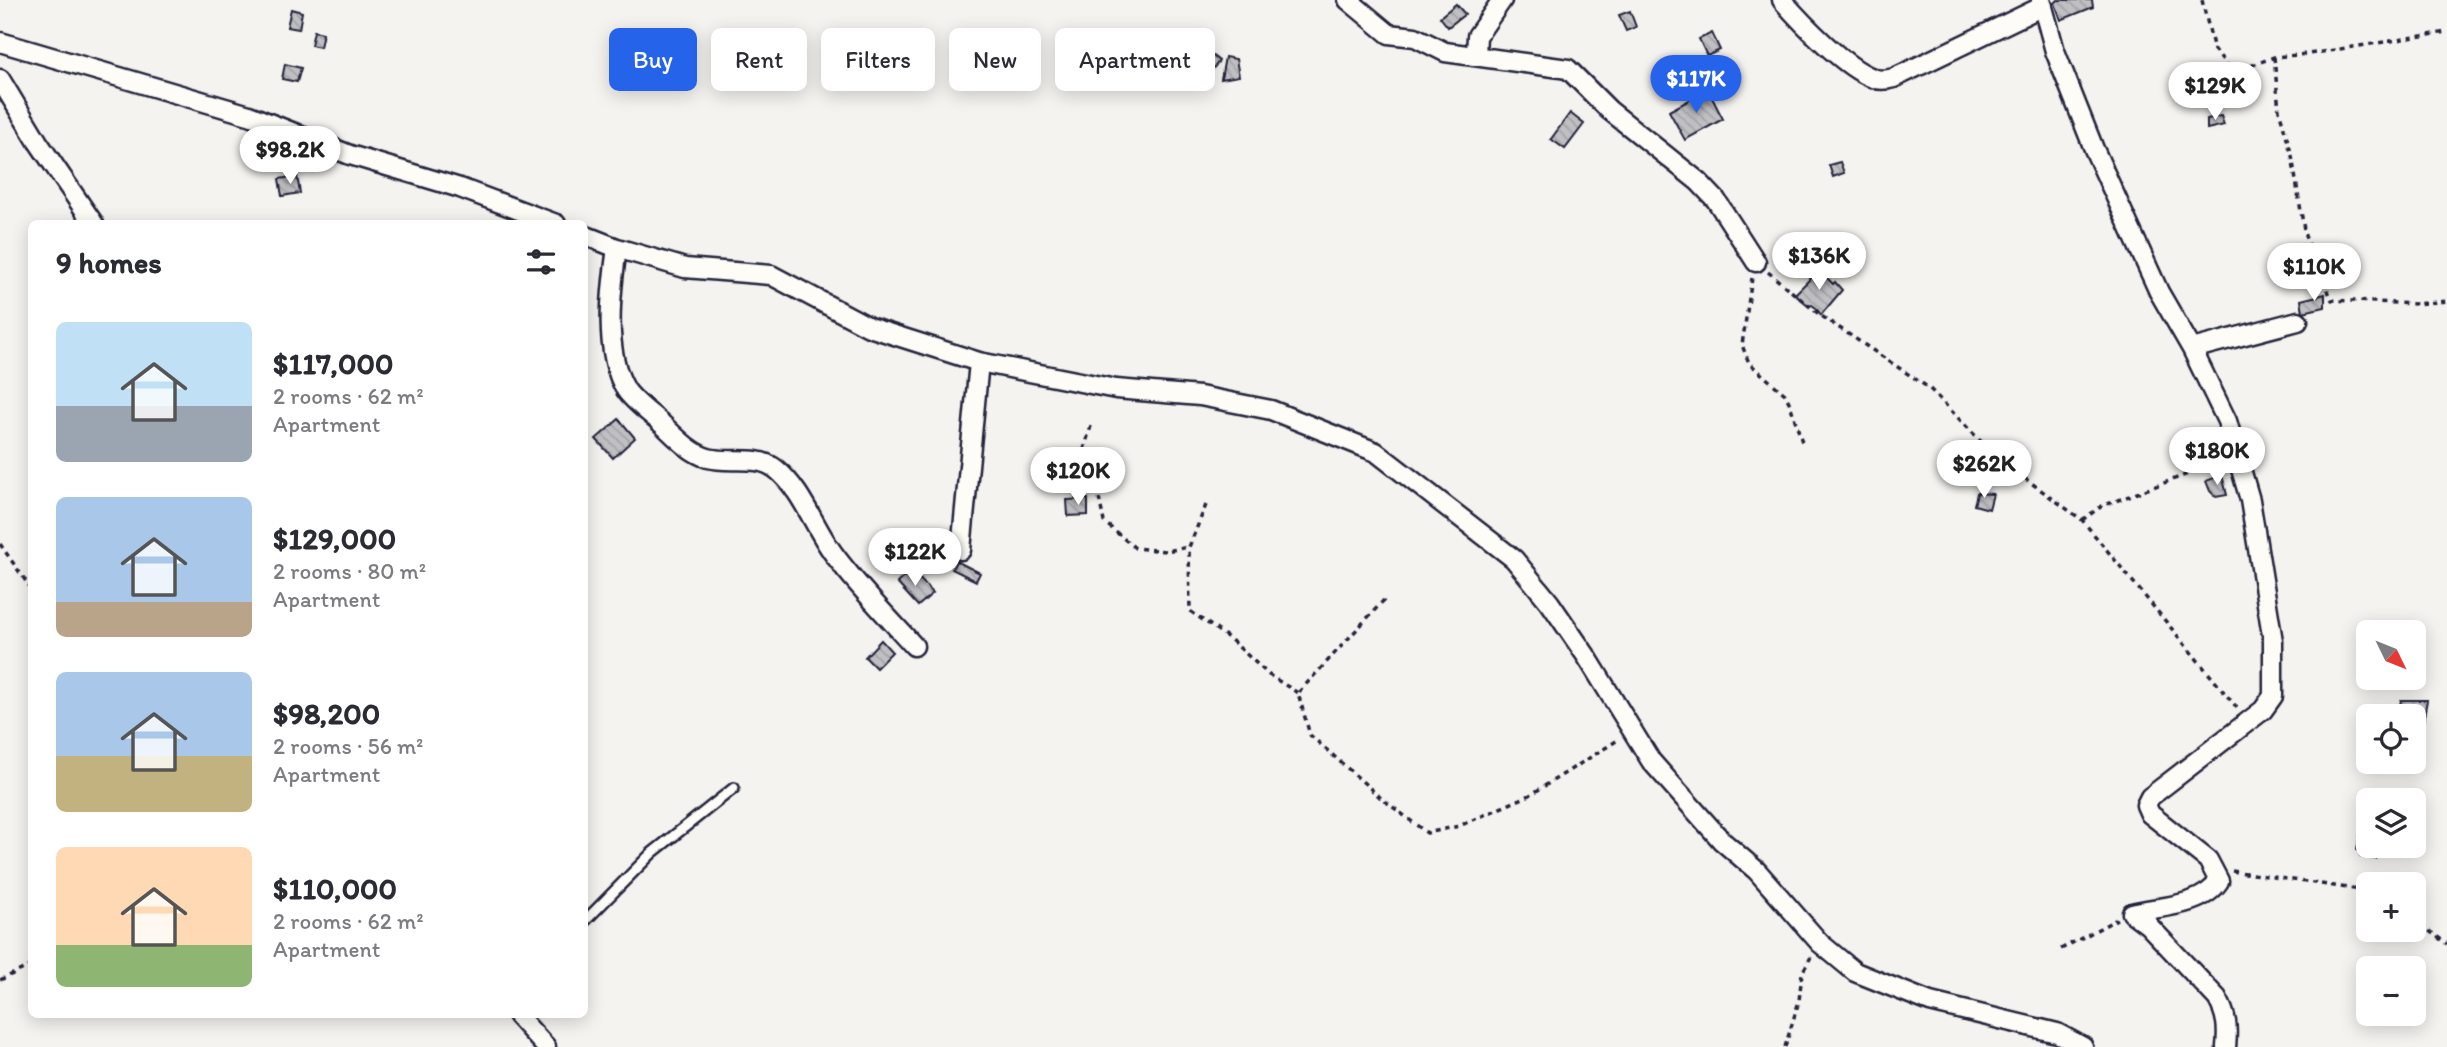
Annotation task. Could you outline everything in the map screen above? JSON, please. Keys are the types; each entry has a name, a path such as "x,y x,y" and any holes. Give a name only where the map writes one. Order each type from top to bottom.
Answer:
{"street":[{"path":"1348,0 1389,34 1415,37 1445,52 1568,69 1609,110 1699,182 1716,200 1756,262"},
{"path":"1476,55 1477,36 1502,0"},
{"path":"1782,0 1850,65 1867,76 1884,80 1894,78 2042,3 2054,51 2094,149 2159,292 2192,349 2227,421 2250,500 2273,641 2273,696 2263,709 2150,797 2146,805 2150,814 2208,860 2219,881 2212,891 2199,900 2132,913"},
{"path":"0,42 249,116 350,155 460,188 545,220"},
{"path":"0,79 38,142 91,220"},
{"path":"588,237 685,268 771,275 869,327 979,362 1116,389 1200,396 1271,410 1376,452 1514,559 1550,603 1587,657 1651,761 1722,841 1757,871 1820,943 1854,972 1930,1002 2083,1047"},
{"path":"617,248 611,288 613,349 619,375 628,392 694,451 722,460 754,461 776,469 801,499 833,553 914,646"},
{"path":"2192,349 2298,321"},
{"path":"961,550 979,362"},
{"path":"2132,913 2148,925 2217,998 2228,1025 2226,1047"},
{"path":"520,1018 547,1047"}],"lane":[{"path":"588,918 652,853 734,788"}],"path":[{"path":"2202,0 2214,50 2234,72 2274,57 2447,32"},
{"path":"2274,57 2279,110 2292,156 2305,236 2332,300 2416,304 2447,301"},
{"path":"1802,442 1785,394 1749,363 1742,345 1752,273 1756,262 1819,315 1929,388 1997,457 2082,520 2247,720"},
{"path":"1091,426 1079,466 1098,493 1104,522 1135,548 1166,551 1189,547"},
{"path":"2082,520 2102,506 2189,474"},
{"path":"1206,505 1189,547 1190,611 1230,639 1269,675 1298,693 1310,735 1381,798 1427,833 1459,826 1530,795 1632,731"},
{"path":"0,544 28,584"},
{"path":"1298,693 1384,600"},
{"path":"2208,860 2233,871 2356,889"},
{"path":"2061,949 2132,913"},
{"path":"2426,929 2447,944"},
{"path":"1785,1047 1799,1001 1802,973 1820,943"},
{"path":"0,980 28,967"}],"building":[{"path":"2058,0 2092,0 2093,7 2061,20 2055,3"},
{"path":"1456,4 1465,14 1448,27 1440,17"},
{"path":"291,9 302,12 299,29 287,27"},
{"path":"1630,11 1636,27 1626,31 1619,15"},
{"path":"314,31 323,33 320,47 311,45"},
{"path":"1712,33 1720,50 1707,56 1699,39"},
{"path":"1225,57 1236,59 1239,76 1221,79"},
{"path":"285,64 301,68 297,82 282,79"},
{"path":"1708,90 1723,119 1685,140 1669,111"},
{"path":"1570,113 1584,124 1565,149 1551,139"},
{"path":"2221,116 2224,125 2207,129 2207,119"},
{"path":"1840,162 1844,173 1833,177 1829,165"},
{"path":"297,176 300,193 282,196 279,179"},
{"path":"1819,270 1842,290 1821,315 1816,308 1809,306 1795,294"},
{"path":"2325,294 2325,307 2303,312 2301,300"},
{"path":"619,419 635,438 613,458 596,439"},
{"path":"2222,475 2227,495 2216,497 2206,481"},
{"path":"1977,493 1993,494 1989,509 1974,505"},
{"path":"1088,499 1088,515 1068,516 1067,500"},
{"path":"956,561 980,573 976,581 952,569"},
{"path":"911,570 933,593 918,606 897,583"},
{"path":"881,640 892,652 876,668 865,657"},
{"path":"2401,700 2427,700 2426,706 2400,704"}]}
